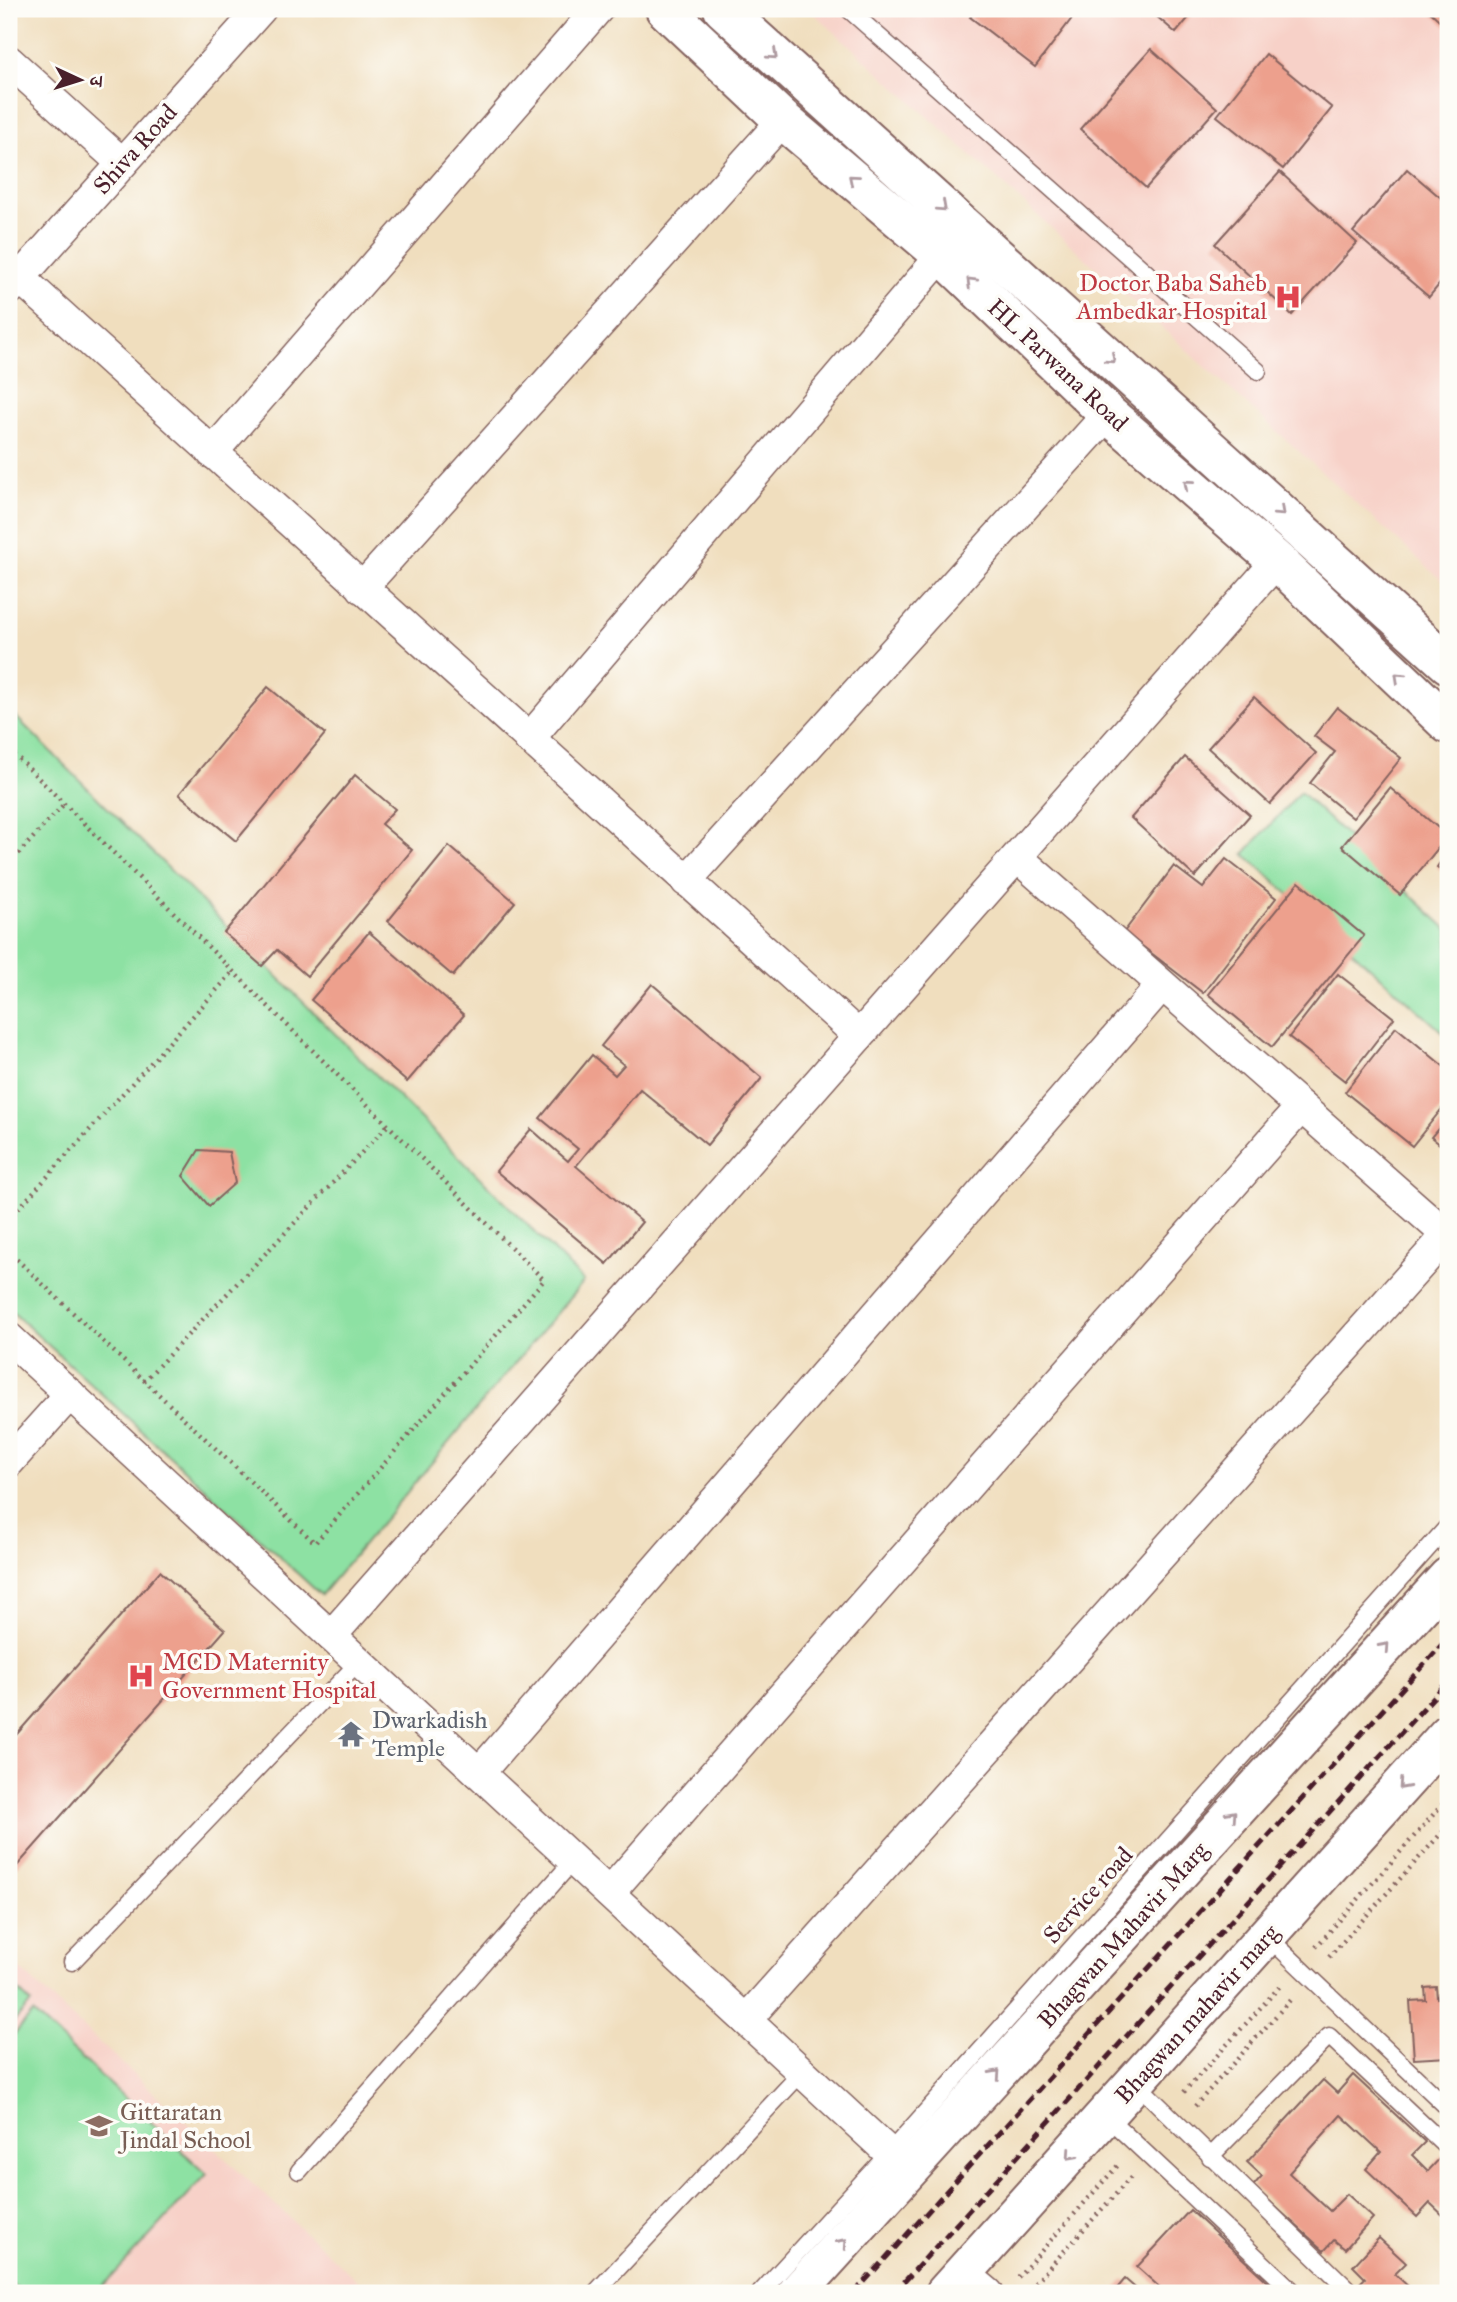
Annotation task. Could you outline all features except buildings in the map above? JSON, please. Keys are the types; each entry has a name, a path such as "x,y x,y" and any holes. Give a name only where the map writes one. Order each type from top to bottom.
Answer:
{"street":[{"name":"Shiva Road","path":"12,279 122,163 261,9"},
{"path":"212,453 598,9"},
{"name":"HL Parwana Road","path":"665,9 783,120 942,255 1108,414 1277,561 1448,723"},
{"name":"HL Parwana Road","path":"723,9 1448,664"},
{"path":"9,61 122,163"},
{"path":"362,588 783,120"},
{"path":"529,739 942,255"},
{"path":"12,279 212,453 859,1036"},
{"path":"686,881 1108,414"},
{"path":"331,1636 1277,561"},
{"path":"746,2020 1448,1235 1017,857"},
{"path":"479,1773 1162,985"},
{"path":"609,1893 1301,1107"},
{"path":"9,1338 899,2162"},
{"path":"9,1462 70,1394"},
{"name":"Bhagwan Mahavir Marg","path":"797,2293 899,2162 1448,1577"},
{"name":"Bhagwan mahavir marg","path":"977,2286 1106,2116 1448,1734"}],"lane":[{"path":"848,9 1258,372"},
{"name":"Service road","path":"760,2293 899,2162 1448,1526"},
{"path":"72,1962 359,1662"},
{"path":"299,2171 573,1861"},
{"path":"1268,1936 1448,2108"},
{"path":"1210,2157 1329,2036 1448,2148"},
{"path":"595,2293 802,2072"},
{"path":"1136,2082 1352,2293"},
{"path":"1106,2116 1295,2293"}],"path":[{"path":"9,749 544,1280 315,1544 9,1252"},
{"path":"9,864 64,804"},
{"path":"9,1219 233,972"},
{"path":"144,1381 387,1126"},
{"path":"1178,2125 1448,1798"},
{"path":"1166,2113 1448,1826"},
{"path":"977,2286 1137,2144"},
{"path":"1026,2293 1150,2156"}],"shaded area":[{"name":"Doctor Baba Saheb Ambedkar Hospital","path":"809,9 1448,9 1448,586"},
{"name":"Gittaratan Jindal School","path":"9,1959 371,2293 9,2293"}],"green space":[{"path":"9,710 584,1281 321,1595 9,1309"},
{"path":"1300,792 1448,930 1448,1037 1244,854"},
{"path":"9,1982 31,2003 9,2027"},
{"path":"33,2013 207,2174 97,2293 22,2293 9,2281 9,2040"}],"railway":[{"path":"854,2293 1448,1638"},
{"path":"894,2293 1448,1681"}],"place":[{"name":"Doctor Baba Saheb Ambedkar Hospital","path":"1288,297"},
{"name":"MCD Maternity Government Hospital","path":"141,1676"},
{"name":"Dwarkadish Temple","path":"351,1734"},
{"name":"Gittaratan Jindal School","path":"99,2126"}]}
